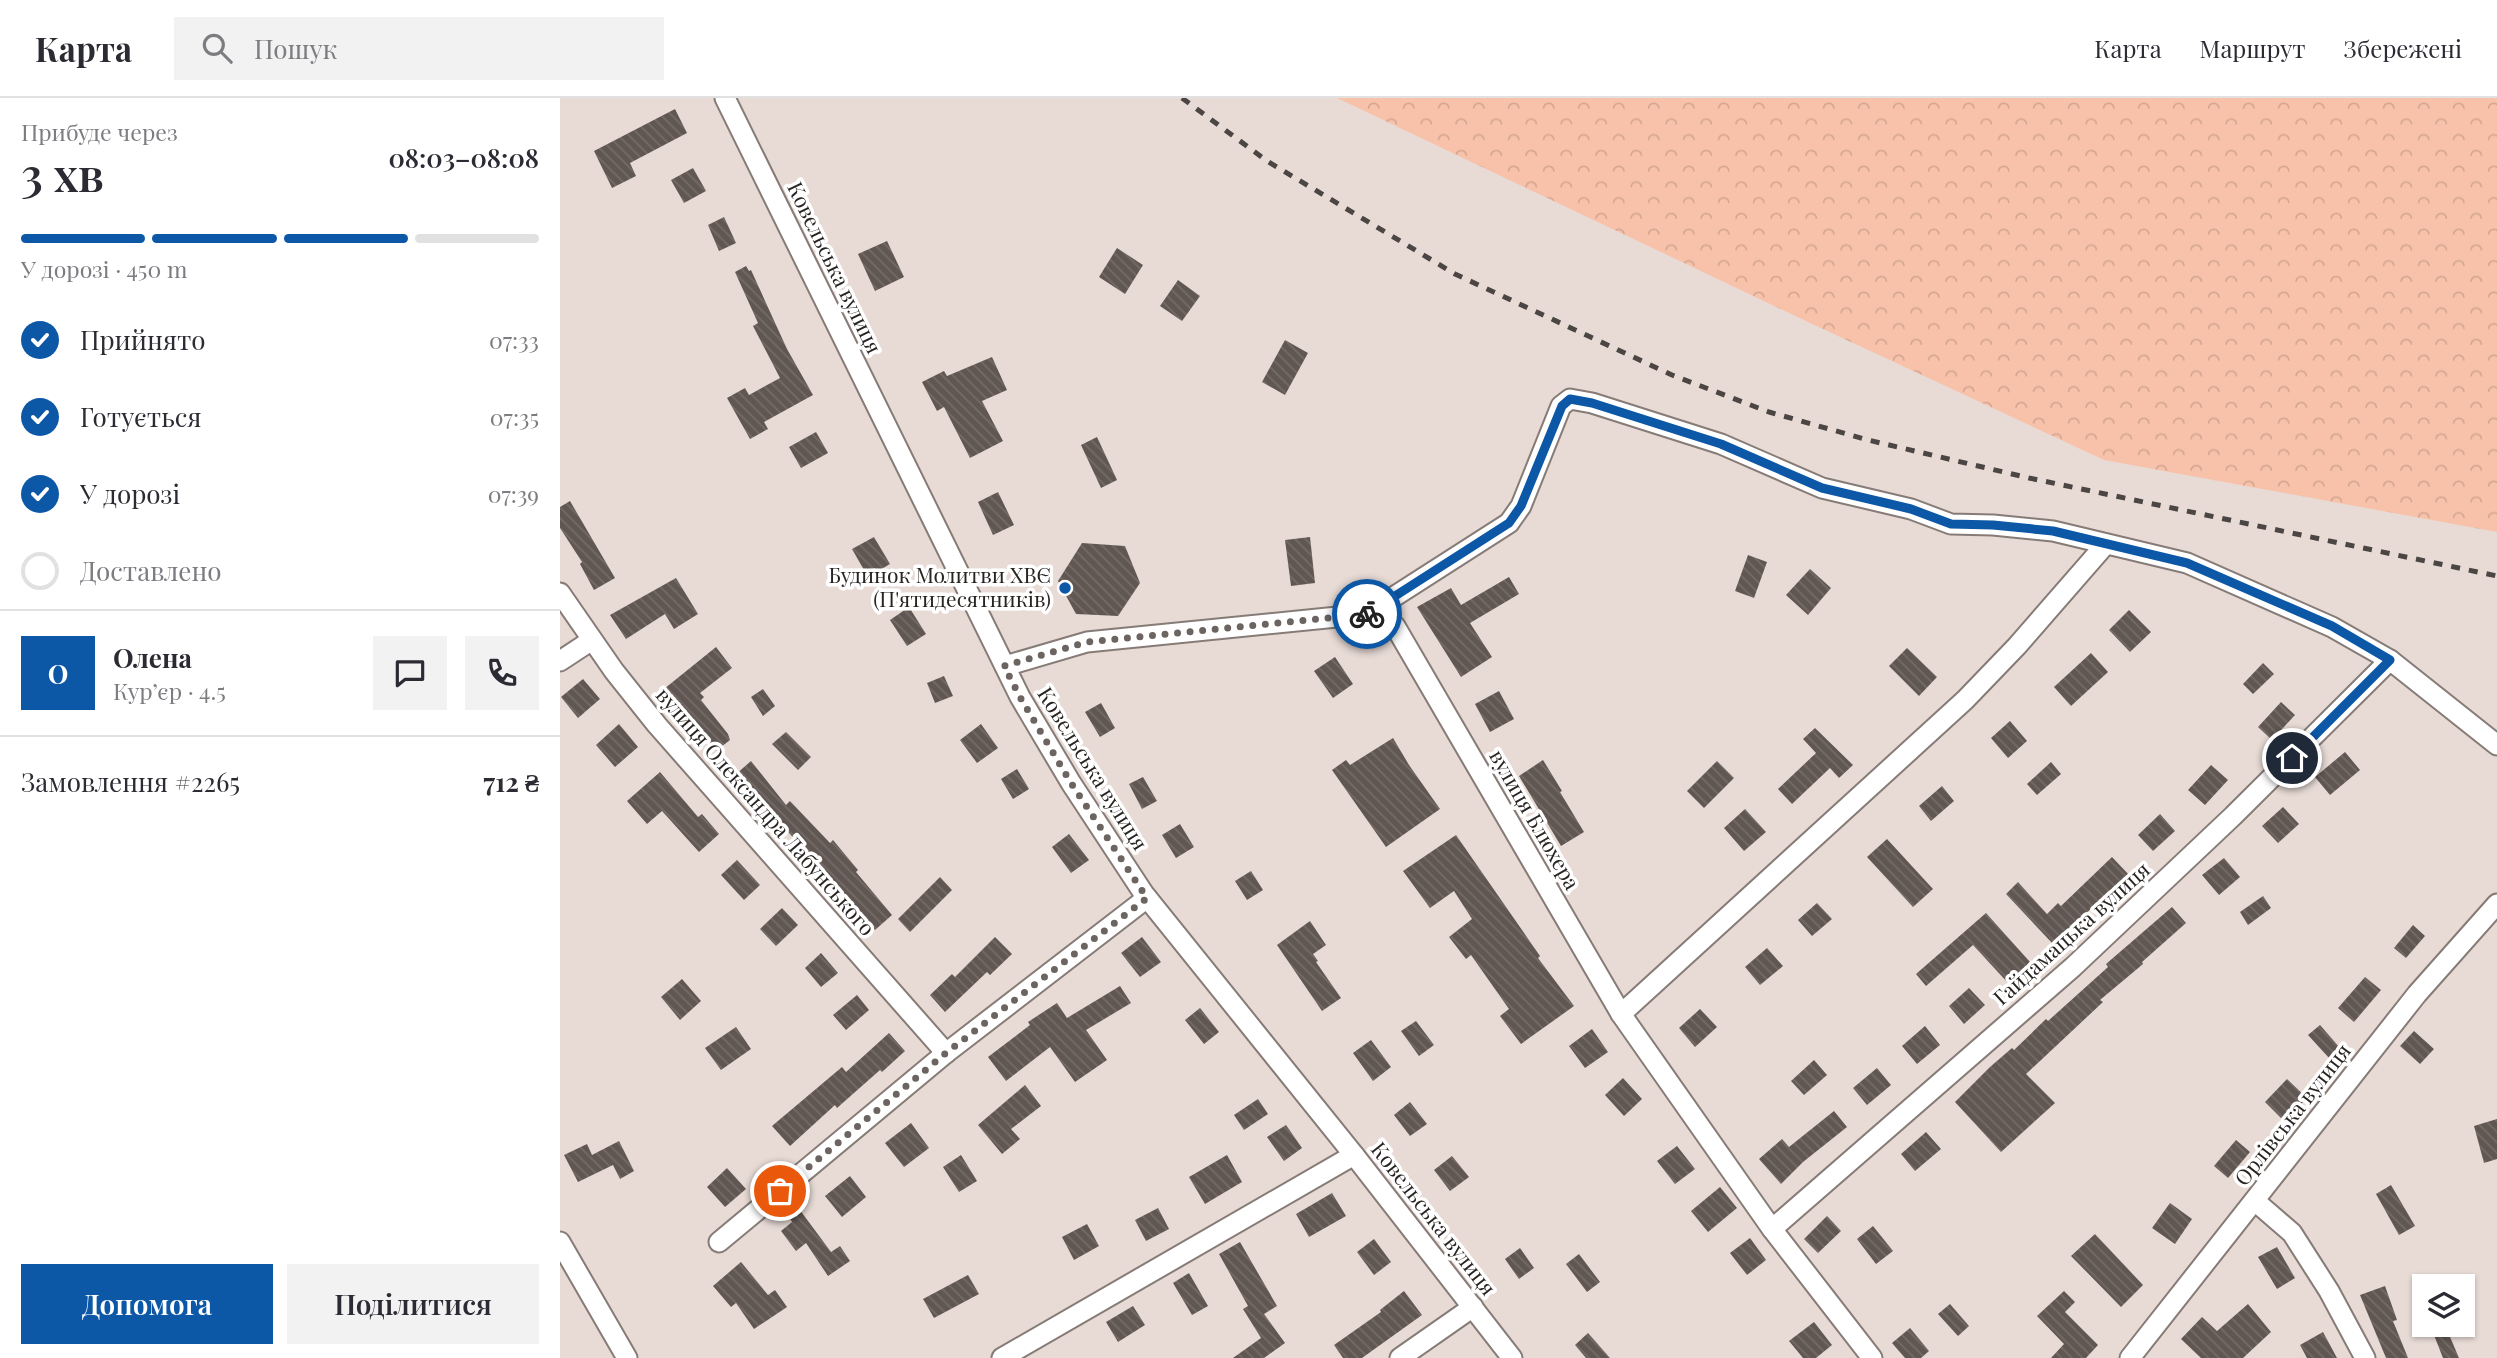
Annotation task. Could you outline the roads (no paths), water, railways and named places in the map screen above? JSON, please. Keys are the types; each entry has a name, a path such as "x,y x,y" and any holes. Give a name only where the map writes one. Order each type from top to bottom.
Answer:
{"street":[{"name":"Ковельська вулиця","path":"725,98 1004,666 1071,783 1147,898 1354,1155 1512,1358"},
{"path":"1004,666 1087,642 1367,614 1509,523 1521,506 1562,406 1570,399 1592,403 1721,444 1822,488 1911,509 1951,524 2053,531 2187,563 2332,626 2390,660 2497,745"},
{"path":"1620,1014 1965,700 2017,646 2105,545"},
{"name":"вулиця Олександра Лабунського","path":"560,593 656,726 946,1053"},
{"name":"вулиця Блюхера","path":"1367,614 1383,616 1395,626 1620,1014 1772,1229 1872,1358"},
{"path":"560,661 592,639"},
{"name":"Гайдамацька вулиця","path":"1772,1229 2073,967 2233,816 2390,660"},
{"path":"719,1242 946,1053 1147,898"},
{"name":"Орлівська вулиця","path":"2130,1358 2417,994 2497,904"},
{"path":"1002,1358 1354,1155"},
{"path":"2255,1201 2292,1233 2329,1291 2365,1358"},
{"path":"560,1242 627,1358"},
{"path":"1401,1358 1473,1307"}],"railway":[{"path":"1182,98 1267,161 1455,274 1672,375 1769,412 1868,440 2029,478 2497,576"}],"place":[{"name":"Будинок Молитви ХВЄ (П'ятидесятників)","path":"1065,588"}]}
